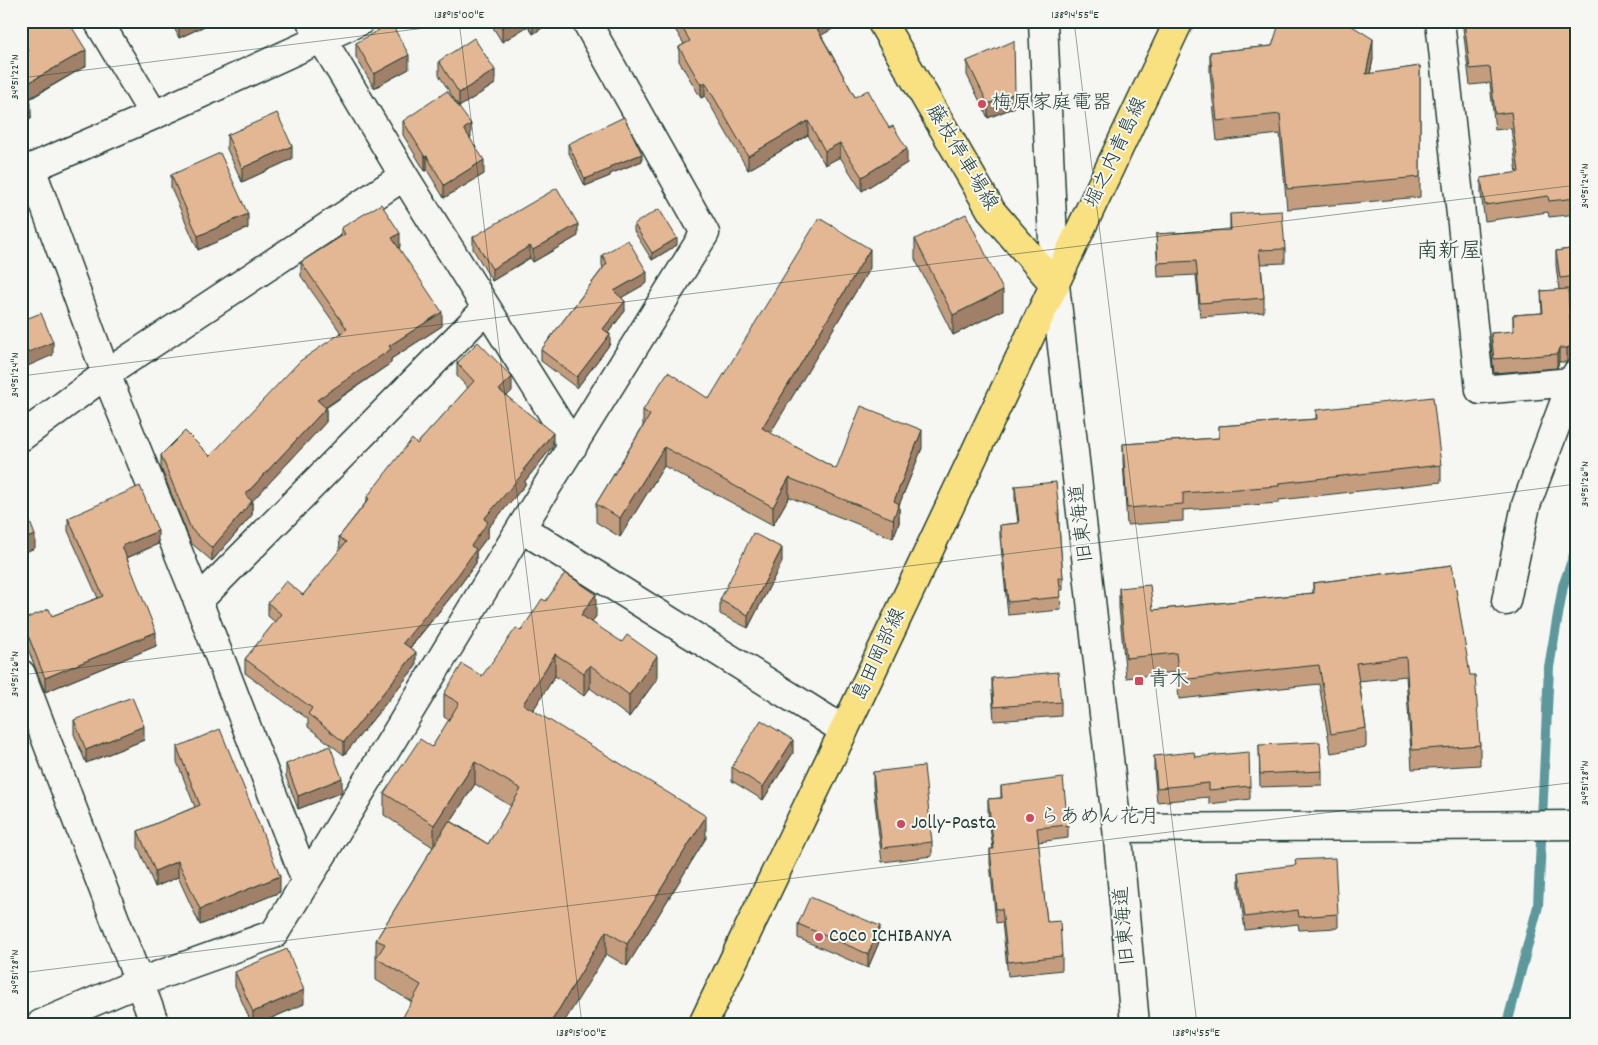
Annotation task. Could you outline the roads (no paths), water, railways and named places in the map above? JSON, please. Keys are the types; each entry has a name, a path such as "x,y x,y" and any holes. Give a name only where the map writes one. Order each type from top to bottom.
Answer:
{"main road":[{"name":"藤枝停車場線","path":"881,21 992,212 1055,285"},
{"name":"堀之内青島線","path":"1055,285 1179,21"},
{"name":"島田岡部線","path":"703,1024 1055,285"}],"street":[{"path":"98,21 154,114"},
{"path":"306,881 198,601 106,374 31,168 154,114 317,30 360,21"},
{"path":"41,1024 140,982 274,934 521,528 705,233 586,21"},
{"name":"旧東海道","path":"1043,21 1055,285 1118,828 1135,1024"},
{"path":"1440,21 1480,390 1574,378 1526,505 1506,601"},
{"path":"317,30 404,176 573,446"},
{"path":"21,437 106,374 404,176"},
{"path":"198,601 486,309"},
{"path":"521,528 844,730"},
{"path":"21,674 155,1024"},
{"path":"1118,828 1577,825"}],"waterway":[{"path":"1507,1024 1538,906 1549,667 1563,586 1577,547"}],"place":[{"name":"梅原家庭電器","path":"982,104"},
{"name":"青木","path":"1139,681"},
{"name":"らあめん花月","path":"1030,818"},
{"name":"Jolly-Pasta","path":"901,824"},
{"name":"CoCo ICHIBANYA","path":"819,937"}],"district":[{"name":"南新屋","path":"1449,252"}]}
